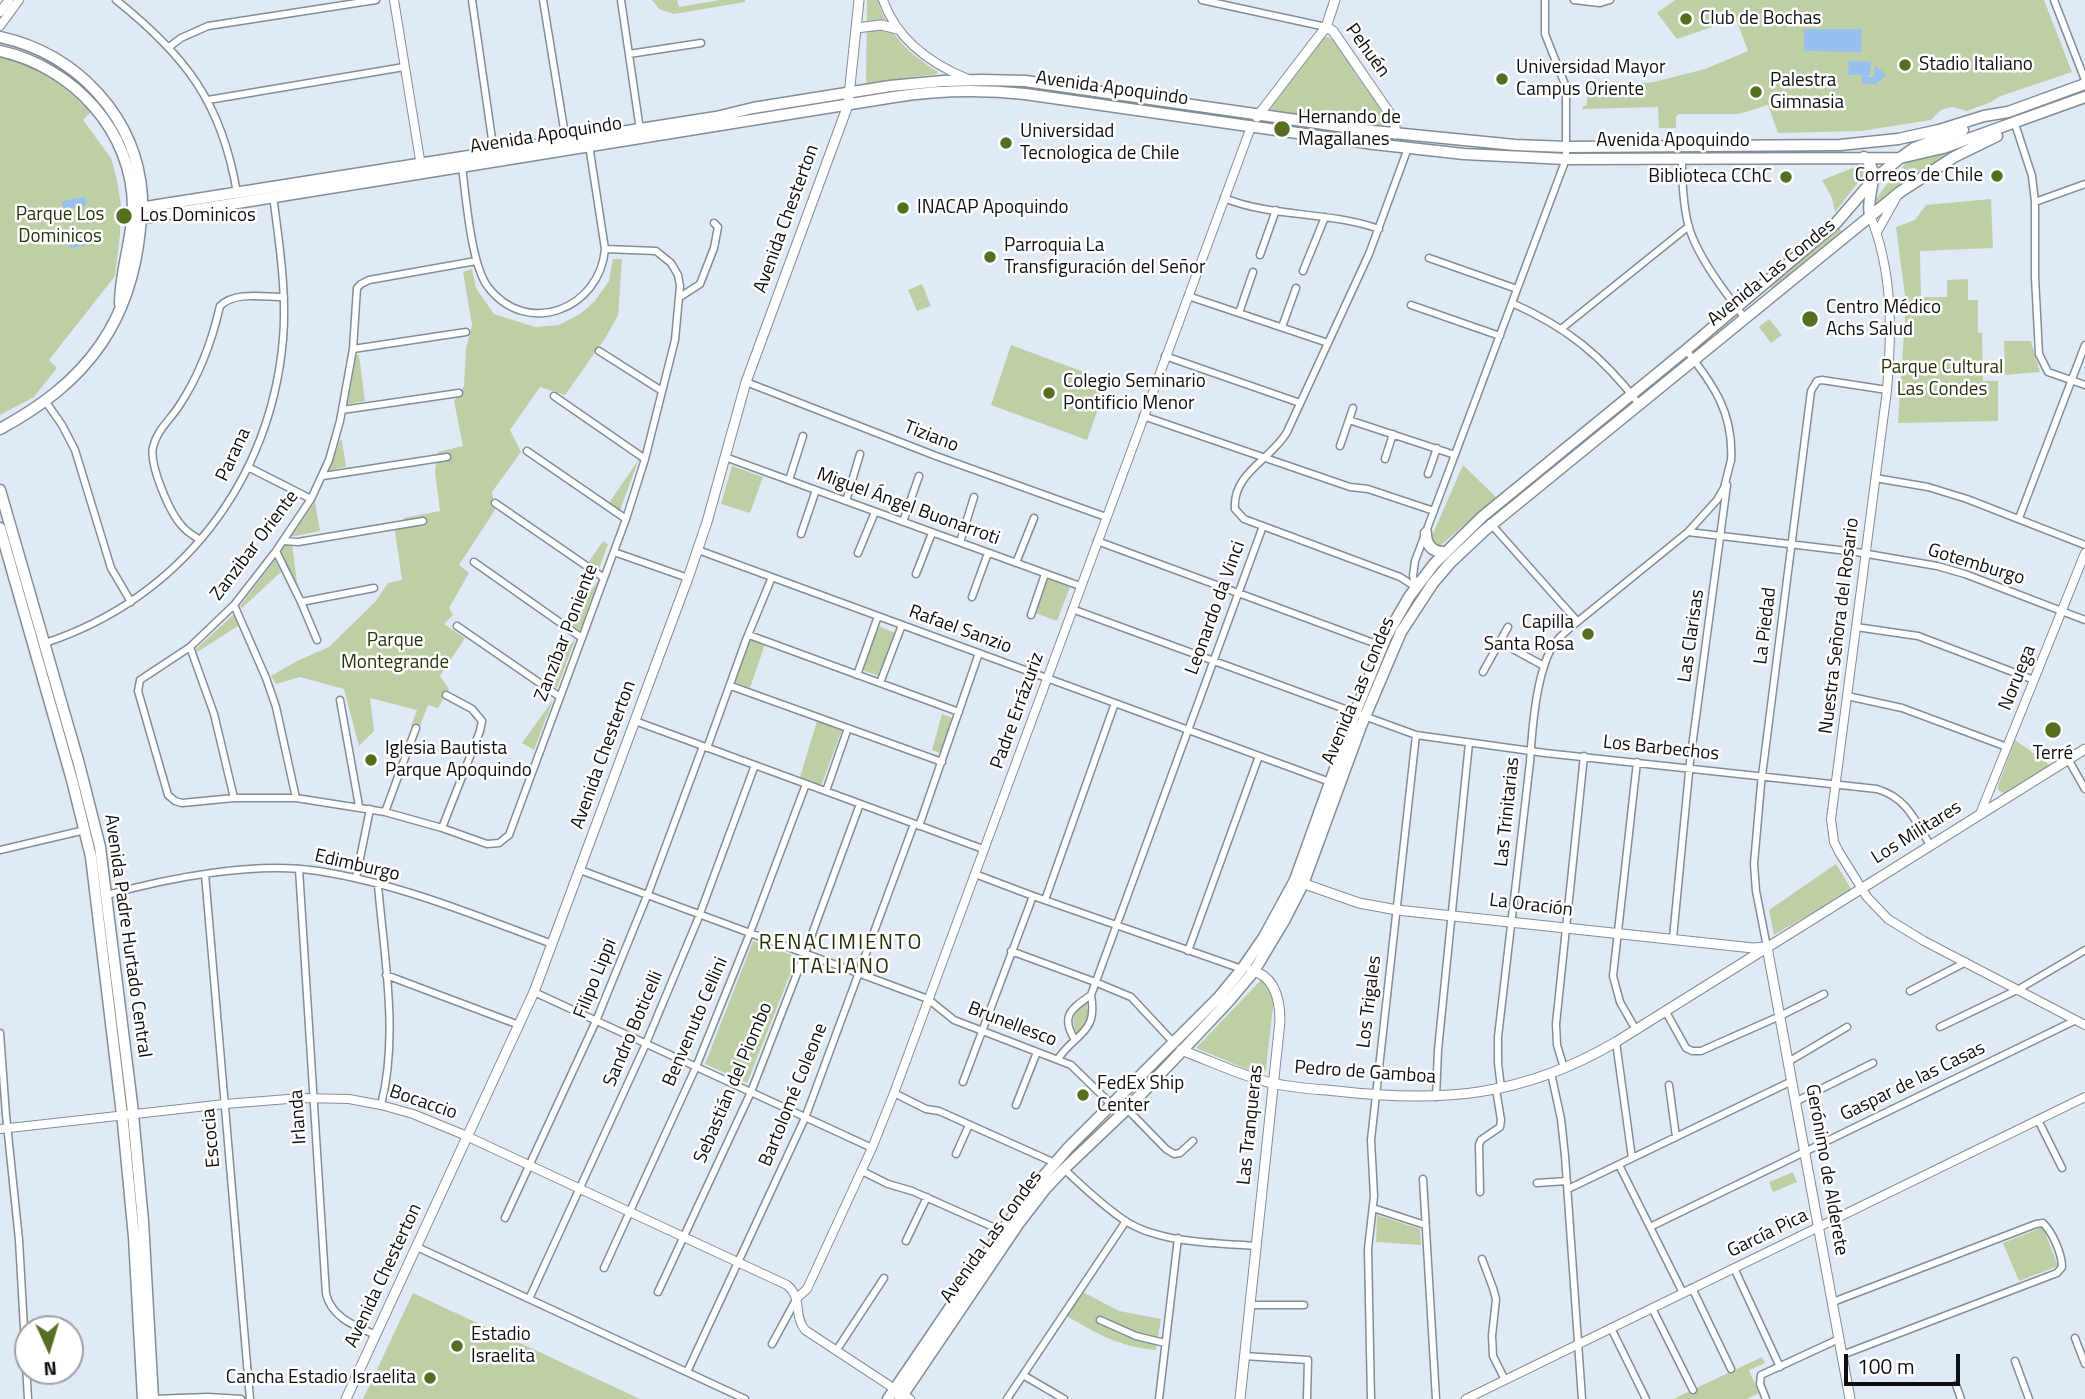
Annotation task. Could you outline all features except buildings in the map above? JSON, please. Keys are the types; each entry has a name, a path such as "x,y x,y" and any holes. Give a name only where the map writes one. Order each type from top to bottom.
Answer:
{"main road":[{"name":"Avenida Chesterton","path":"346,1399 534,992 688,578 746,382 848,105 859,0"},
{"path":"1251,127 1326,27 1335,0"},
{"path":"856,28 881,25 898,29"},
{"name":"Pehuén","path":"1326,27 1333,31 1395,121 1395,134"},
{"path":"0,37 30,46 56,58 81,76 102,97 118,120 133,153 140,182 137,214 120,285 120,308 113,324 74,377 46,402 0,429"},
{"path":"0,51 30,60 53,72 75,87 93,105 109,126 123,156 137,214"},
{"name":"Avenida Apoquindo","path":"137,214 421,169 494,153 915,83 1025,81 1395,134 1566,153 1682,159 1900,158 1943,148 2085,97"},
{"name":"Avenida Apoquindo","path":"421,169 462,167 904,95 956,90 997,91 1374,144 1483,155 1840,145 1917,136 1984,116 2008,112 2085,82"},
{"path":"1037,96 1043,90 1056,86"},
{"name":"Avenida Las Condes","path":"1636,399 1686,350 1836,223 1873,180 1900,158 1914,148 2008,112"},
{"name":"Avenida Las Condes","path":"899,1396 1002,1230 1112,1105 1228,1002 1284,922 1360,715 1382,646 1397,615 1444,552 1636,399 1694,359 1900,192 1954,157 2039,114"},
{"path":"1374,144 1391,139 1395,134"},
{"path":"1864,157 1871,165 1873,180 1868,204 1870,215"},
{"name":"Avenida Apoquindo","path":"137,214 237,193 274,193"},
{"name":"Avenida Padre Hurtado Central","path":"0,490 93,815 107,895 127,1115 143,1399"},
{"name":"Avenida Las Condes","path":"1299,882 1330,782 1396,641 1415,608 1487,520"},
{"name":"Avenida Padre Hurtado Central","path":"0,527 4,553 85,830 97,895 143,1221 153,1399"},
{"path":"1426,533 1431,549 1444,552"},
{"name":"Los Militares","path":"1767,947 2085,748"},
{"name":"La Oración","path":"1299,882 1359,903 1397,910 1754,948 1767,947"},
{"name":"Pedro de Gamboa","path":"1178,1046 1273,1084 1375,1096 1467,1095 1551,1073 1616,1042 1767,947"},
{"name":"Gerónimo de Alderete","path":"1767,947 1850,1399"},
{"name":"Las Tranqueras","path":"1240,1399 1280,1021 1278,996 1264,975 1248,970"},
{"name":"Avenida Las Condes","path":"899,1396 1059,1166 1127,1109 1178,1046"}],"street":[{"path":"0,12 9,0"},
{"path":"0,26 19,0"},
{"path":"116,0 169,47 208,100 227,146 237,193"},
{"path":"169,47 181,38 208,26 376,0"},
{"path":"394,0 421,169"},
{"path":"472,0 494,153"},
{"path":"543,0 566,141"},
{"path":"621,0 640,129 634,140"},
{"path":"883,0 898,29 910,43 933,62 971,80"},
{"path":"1416,587 1413,571 1426,533 1566,153 1566,87 1545,34 1545,0"},
{"path":"1574,0 1600,3 1610,0"},
{"path":"2054,0 2085,82"},
{"name":"Pehuén","path":"1207,1 1326,27"},
{"path":"629,54 701,43"},
{"path":"208,100 404,67"},
{"name":"Padre Errázuriz","path":"797,1298 807,1289 862,1171 894,1093 1251,127"},
{"path":"2016,127 2032,176 2035,202 2039,354 2048,372 2085,385"},
{"path":"462,167 476,261 483,279 502,301 519,309 544,313 569,306 584,295 600,273 605,248 589,147 596,136"},
{"name":"Leonardo da Vinci","path":"1058,1059 1090,1023 1093,1008 1091,995 1263,526 1244,519 1235,509 1234,503 1243,479 1285,436 1379,229 1408,148"},
{"path":"1682,159 1689,226 1719,284 1744,317"},
{"path":"2035,202 2085,184"},
{"path":"1877,232 1900,192"},
{"name":"Parana","path":"45,643 93,624 131,603 174,567 200,540 221,512 248,467 263,431 276,384 283,336 284,297 274,193"},
{"path":"1224,198 1247,206 1359,222 1379,229"},
{"path":"1260,255 1276,210"},
{"name":"Nuestra Señora del Rosario","path":"1870,215 1886,269 1891,308 1891,338 1887,390 1835,783 1831,819 1835,842 1861,888 1888,919 1913,935 2085,1025"},
{"path":"1303,271 1325,217"},
{"path":"680,297 700,284 714,248 718,227 713,223"},
{"path":"1561,328 1689,226"},
{"name":"Zanzíbar Poniente","path":"370,809 442,828 487,844 499,843 511,830 626,519 645,459 675,341 680,297 678,275 671,263 656,251 605,248"},
{"path":"1429,258 1517,289"},
{"name":"Zanzibar Oriente","path":"370,809 296,798 234,798 182,803 175,801 167,795 138,685 147,674 167,664 190,647 234,605 276,551 311,499 335,444 353,349 355,297 361,284 369,280 476,261"},
{"path":"1238,313 1253,272"},
{"path":"1282,327 1296,288"},
{"path":"1188,296 1328,343"},
{"path":"200,540 184,528 174,515 154,467 152,451 155,439 195,379 210,342 220,306 239,297 284,297"},
{"path":"1512,303 1561,328 1598,357 1636,399"},
{"path":"1411,305 1500,336"},
{"path":"353,349 466,332"},
{"path":"2019,518 2085,345"},
{"name":"Las Clarisas","path":"1673,938 1690,768 1732,444 1724,406 1686,350"},
{"path":"599,351 662,391"},
{"path":"1165,356 1300,402"},
{"name":"La Piedad","path":"1767,947 1755,877 1762,776 1811,391 1814,385 1822,380 1887,390"},
{"name":"Tiziano","path":"746,382 936,456 1106,517"},
{"path":"342,410 459,393"},
{"path":"554,396 645,459"},
{"path":"46,402 75,450 111,568 131,603"},
{"path":"1340,446 1353,408"},
{"path":"1143,416 1350,487 1368,489 1434,511"},
{"path":"1349,420 1455,455"},
{"path":"1385,459 1393,434"},
{"path":"789,481 803,436"},
{"path":"1428,474 1437,449"},
{"path":"527,451 626,519"},
{"path":"846,501 860,454"},
{"path":"323,476 447,457"},
{"name":"Miguel Ángel Buonarroti","path":"725,457 1080,586"},
{"name":"Las Trinitarias","path":"1480,1192 1479,1145 1481,1140 1496,1132 1501,1120 1498,1037 1530,741 1544,666 1553,645 1577,621 1702,518 1724,488 1731,460"},
{"path":"248,467 311,499"},
{"path":"903,522 919,476"},
{"path":"1875,478 1928,487 1967,499 2085,545"},
{"path":"801,534 816,490"},
{"path":"960,542 974,497"},
{"path":"495,503 604,578"},
{"path":"858,553 875,512"},
{"path":"1016,563 1034,518"},
{"path":"1487,520 1577,621"},
{"path":"283,541 298,542 423,521"},
{"path":"1263,526 1400,577 1416,587"},
{"name":"Gotemburgo","path":"1688,532 1865,554 1952,570 2085,620"},
{"path":"916,574 932,533"},
{"path":"1097,541 1382,646"},
{"name":"Rafael Sanzio","path":"698,550 1330,782"},
{"path":"276,551 317,640"},
{"path":"614,552 688,578"},
{"path":"972,597 988,553"},
{"name":"Noruega","path":"1980,814 2085,554"},
{"path":"474,562 582,638"},
{"path":"1031,615 1045,574"},
{"name":"Filipo Lippi","path":"505,1218 596,1021 772,577"},
{"path":"301,602 374,588"},
{"path":"234,605 276,707 296,798"},
{"path":"1072,609 1360,715"},
{"path":"857,674 878,616"},
{"path":"880,684 902,625"},
{"path":"457,626 560,697"},
{"path":"1483,672 1508,627"},
{"path":"1856,627 1918,636 2034,680"},
{"path":"749,635 960,712"},
{"path":"1500,642 1544,666"},
{"path":"190,647 214,715 234,798"},
{"name":"Bartolomé Coleone","path":"687,1372 805,1118 942,762 979,653"},
{"path":"731,686 942,762"},
{"path":"442,828 482,721 472,709 446,695"},
{"path":"1847,696 1890,704 2007,747"},
{"path":"340,699 359,806"},
{"path":"1045,900 1115,703"},
{"name":"Los Barbechos","path":"1360,715 1416,735 1469,743 1877,789 1895,796 1910,812 1930,845"},
{"path":"635,721 983,849"},
{"path":"385,812 416,728"},
{"path":"825,791 848,728"},
{"name":"Los Trigales","path":"1371,1399 1368,1250 1374,1184 1371,1151 1416,735"},
{"path":"1436,1097 1438,1050 1469,743"},
{"path":"1188,951 1259,756"},
{"path":"1563,1068 1557,1045 1556,1024 1584,757"},
{"path":"2068,759 2085,789"},
{"path":"1636,1030 1616,991 1613,976 1637,762"},
{"name":"Sandro Boticelli","path":"529,1299 646,1044 755,765"},
{"name":"Benvenuto Cellini","path":"604,1268 696,1068 806,784"},
{"name":"Sebastián del Piombo","path":"658,1292 751,1092 860,804"},
{"path":"356,878 370,809"},
{"path":"0,850 85,830"},
{"name":"Edimburgo","path":"107,895 205,874 299,869 378,884 552,944"},
{"name":"Irlanda","path":"299,869 327,1298 332,1308 345,1320 376,1335"},
{"name":"Brunellesco","path":"580,870 928,999 948,1017 1071,1065 1112,1105"},
{"path":"975,873 1116,926 1248,970"},
{"name":"Escocia","path":"205,874 250,1399"},
{"path":"378,884 390,1061 381,1105"},
{"path":"963,1082 1032,896"},
{"path":"1940,1027 2019,989 2085,950"},
{"path":"1012,951 1131,997 1178,1046"},
{"path":"1910,991 1966,962"},
{"path":"386,975 519,1025"},
{"path":"534,992 872,1148"},
{"path":"1666,1012 1686,1048 1700,1051 1824,994"},
{"name":"Leonardo da Vinci","path":"1075,1041 1068,1018 1072,1009 1091,995"},
{"name":"Gaspar de las Casas","path":"1650,1227 2076,1020"},
{"path":"1788,1062 1847,1027"},
{"path":"0,1033 4,1128 19,1240 27,1399"},
{"path":"1616,1042 1632,1157"},
{"path":"1016,1105 1037,1052"},
{"path":"1795,1101 1873,1063"},
{"path":"1551,1073 1562,1119 1582,1399"},
{"path":"1537,1183 1568,1185 1619,1165 1791,1081"},
{"path":"1670,1085 1676,1137"},
{"path":"894,1093 1059,1166 1126,1221 1150,1232 1178,1238 1256,1246"},
{"name":"Bocaccio","path":"4,1128 313,1097 349,1099 381,1105 425,1118 684,1237 787,1285 797,1298"},
{"name":"García Pica","path":"1466,1399 2085,1097"},
{"path":"1127,1109 1174,1154 1180,1153 1193,1141"},
{"path":"2038,1120 2062,1168"},
{"path":"956,1154 969,1125"},
{"path":"1619,1165 1683,1293"},
{"path":"862,1171 1002,1230"},
{"path":"1423,1179 1436,1399"},
{"path":"906,1241 927,1197"},
{"path":"1373,1208 1425,1225"},
{"path":"1007,1399 1126,1221"},
{"path":"1833,1302 2036,1224 2043,1223 2049,1228 2062,1260 2062,1267 2057,1273 1842,1355"},
{"path":"1159,1399 1178,1238"},
{"path":"417,1247 745,1399"},
{"path":"1482,1259 1496,1299 1493,1356 1505,1380"},
{"path":"1734,1268 1780,1367"},
{"path":"836,1351 884,1278"},
{"path":"1692,1288 1731,1369"},
{"path":"797,1298 797,1318 801,1327 899,1396"},
{"path":"772,1344 797,1298"},
{"path":"1250,1305 1304,1305"},
{"path":"1652,1308 1693,1391"},
{"path":"1100,1320 1136,1336 1165,1343"},
{"path":"1611,1328 1646,1399"},
{"path":"2075,1338 2085,1364"},
{"path":"1766,1399 1761,1389 1761,1375 1839,1339"},
{"path":"1244,1356 1308,1360 1307,1399"},
{"path":"2015,1361 2029,1399"},
{"path":"1023,1375 1064,1399"},
{"path":"1956,1385 1961,1399"},
{"path":"153,1399 241,1399"}],"green space":[{"path":"652,0 677,0 679,7 720,0 745,2 674,14 659,9"},
{"path":"867,0 878,0 887,23 901,42 938,72 937,74 866,82"},
{"name":"Stadio Italiano","path":"1675,0 2044,0 2072,72 1998,97 1967,111 1947,108 1931,120 1861,131 1778,133 1768,105 1739,114 1679,114 1676,116 1676,128 1659,128 1658,107 1582,109 1587,105 1587,88 1654,82 1705,69 1748,51 1736,19 1677,39 1657,13"},
{"path":"1323,38 1336,41 1357,76 1389,118 1387,127 1269,112 1275,99"},
{"name":"Parque Los Dominicos","path":"0,57 28,65 50,77 91,112 83,120 111,158 121,205 115,276 49,360 57,368 34,397 0,415"},
{"path":"1130,101 1238,117 1237,121 1130,105"},
{"path":"1985,138 1875,207 1872,204 1906,163"},
{"path":"1858,166 1863,169 1864,175 1835,212 1832,198 1822,180"},
{"name":"Parque Cultural Las Condes","path":"1991,199 1993,248 1920,251 1921,297 1947,297 1947,280 1968,279 1968,300 1978,300 1983,381 1998,381 1998,421 1898,423 1906,303 1896,227 1915,220 1926,205"},
{"path":"1838,227 1844,233 1772,289 1771,287"},
{"name":"Parque Montegrande","path":"613,259 622,259 618,315 606,337 565,395 540,387 510,430 521,452 492,492 495,510 459,565 469,573 449,608 453,615 444,624 465,638 440,676 449,689 438,708 428,705 419,729 411,726 417,710 370,698 374,731 359,746 344,689 300,677 276,684 271,676 329,647 375,602 388,583 402,580 395,531 404,518 440,511 435,472 438,452 463,446 454,401 464,386 466,349 472,325 463,272 472,269 476,288 494,314 535,327 559,325 580,314 594,302 609,281"},
{"path":"922,284 931,306 917,311 908,290"},
{"path":"1769,319 1782,335 1771,343 1759,327"},
{"path":"2004,341 2031,341 2040,372 2005,375"},
{"name":"Colegio Seminario Pontificio Menor","path":"1011,345 1108,381 1087,440 991,405"},
{"path":"356,355 359,355 365,401 348,404"},
{"path":"340,440 346,467 329,470"},
{"path":"639,459 620,510 609,503"},
{"path":"1463,465 1496,497 1441,545 1435,545 1431,538"},
{"path":"732,466 763,477 750,513 721,504"},
{"path":"315,502 320,531 290,537"},
{"path":"603,541 608,544 599,569 588,563"},
{"path":"292,544 298,590 279,550 284,545"},
{"path":"275,560 281,572 242,608 240,606"},
{"path":"1046,578 1070,587 1057,621 1033,612"},
{"path":"599,579 580,630 569,623"},
{"path":"234,614 238,626 197,652 196,649"},
{"path":"878,626 895,633 879,676 862,670"},
{"path":"576,637 557,688 546,681"},
{"path":"750,639 765,644 750,688 734,682"},
{"path":"553,700 534,750 522,743"},
{"path":"942,714 954,719 942,754 932,750"},
{"path":"817,721 842,730 821,786 800,777"},
{"path":"2015,740 2051,766 2005,794 1998,790 1998,786"},
{"path":"1836,864 1852,890 1774,935 1769,910"},
{"path":"753,941 797,957 747,1083 705,1064"},
{"path":"1261,980 1270,986 1274,997 1266,1070 1258,1074 1196,1048"},
{"path":"1086,1001 1087,1019 1077,1034 1074,1016"},
{"path":"1793,1172 1797,1182 1773,1192 1769,1182"},
{"path":"1377,1215 1420,1229 1421,1245 1376,1242"},
{"path":"2043,1227 2058,1266 2019,1281 2003,1243"},
{"path":"1083,1292 1119,1311 1161,1319 1156,1350 1109,1339 1067,1316"},
{"name":"Estadio Israelita","path":"413,1293 640,1399 363,1399"},
{"path":"1762,1357 1765,1363 1749,1370 1759,1393 1747,1399 1673,1399"}],"water":[{"path":"1804,29 1862,29 1861,52 1804,51"},
{"path":"1849,61 1871,62 1868,77 1874,77 1875,65 1886,75 1876,84 1862,84 1862,75 1848,75"},
{"path":"85,197 86,206 63,209 62,201"},
{"path":"92,236 93,244 70,248 68,239"}],"place":[{"name":"Club de Bochas","path":"1686,19"},
{"name":"Stadio Italiano","path":"1905,65"},
{"name":"Universidad Mayor Campus Oriente","path":"1502,79"},
{"name":"Palestra Gimnasia","path":"1756,92"},
{"name":"Hernando de Magallanes","path":"1282,129"},
{"name":"Universidad Tecnologica de Chile","path":"1006,143"},
{"name":"Correos de Chile","path":"1997,176"},
{"name":"Biblioteca CChC","path":"1786,177"},
{"name":"INACAP Apoquindo","path":"903,208"},
{"name":"Los Dominicos","path":"124,216"},
{"name":"Parroquia La Transfiguración del Señor","path":"990,257"},
{"name":"Centro Médico Achs Salud","path":"1810,319"},
{"name":"Colegio Seminario Pontificio Menor","path":"1049,393"},
{"name":"Capilla Santa Rosa","path":"1588,634"},
{"name":"Terré","path":"2053,730"},
{"name":"Iglesia Bautista Parque Apoquindo","path":"371,760"},
{"name":"FedEx Ship Center","path":"1083,1095"},
{"name":"Estadio Israelita","path":"457,1346"},
{"name":"Cancha Estadio Israelita","path":"430,1378"}],"district":[{"name":"RENACIMIENTO ITALIANO","path":"841,956"}]}
